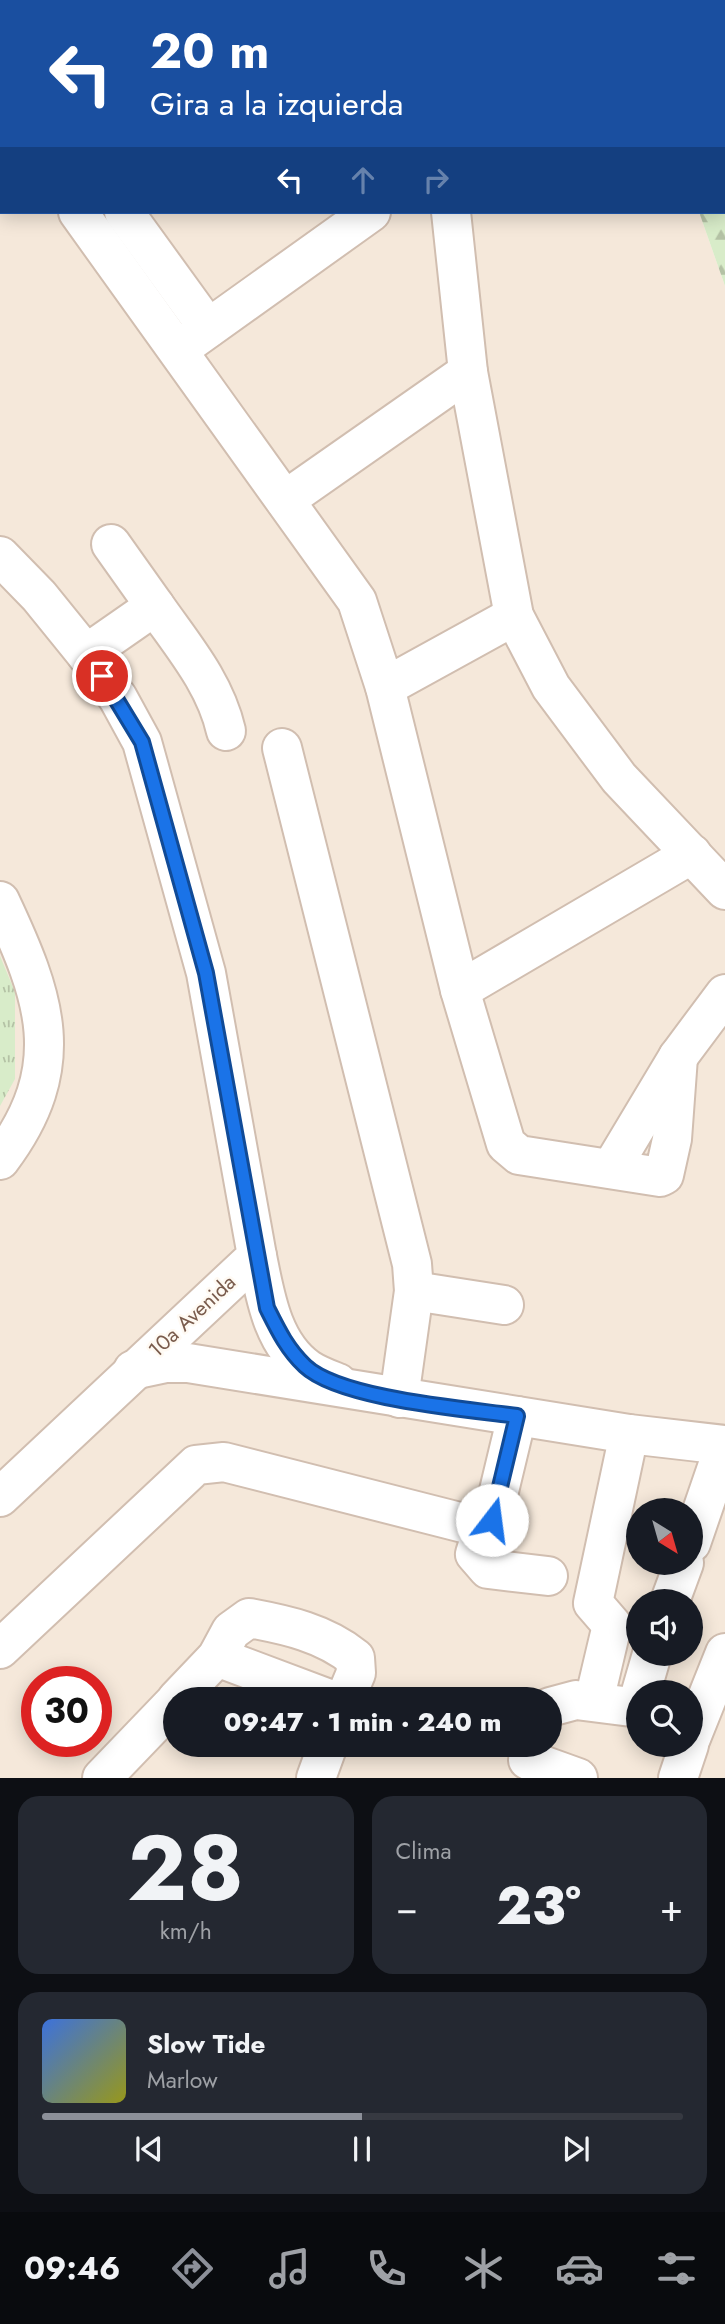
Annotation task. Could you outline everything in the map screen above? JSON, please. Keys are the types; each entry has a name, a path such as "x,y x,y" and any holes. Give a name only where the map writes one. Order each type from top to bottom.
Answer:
{"street":[{"path":"79,214 357,601 385,687 460,990 506,1144 512,1152 612,1167 656,1178 664,1175 672,1139 678,1057"},
{"path":"125,214 208,328"},
{"path":"178,350 368,214"},
{"path":"451,214 468,372 514,616 551,687 619,778 725,890"},
{"path":"285,500 468,372"},
{"path":"111,544 211,688 220,706 226,731"},
{"path":"0,556 39,596 86,654 118,698 142,742 206,973 267,1308 283,1342 307,1368 356,1392"},
{"path":"0,583 21,587 39,596"},
{"path":"86,654 155,606"},
{"path":"385,687 514,616"},
{"path":"282,748 405,1233 414,1291 399,1398"},
{"path":"460,990 692,854"},
{"path":"0,901 34,977 41,1002 44,1053 34,1100 25,1122 0,1160"},
{"path":"612,1167 678,1057 725,994"},
{"name":"10a Avenida","path":"0,1497 257,1256"},
{"path":"414,1291 504,1305"},
{"path":"133,1370 166,1363 187,1363 356,1392 725,1446 704,1506"},
{"path":"517,1416 492,1520 483,1528 475,1554 488,1569 548,1576"},
{"path":"594,1701 625,1628 593,1603 629,1434"},
{"path":"0,1650 196,1465 223,1462 483,1528"},
{"path":"189,1687 218,1657 231,1631 249,1618 292,1626 338,1645 355,1658 356,1673 350,1687"},
{"path":"703,1706 725,1653"},
{"path":"218,1657 297,1687"},
{"path":"562,1704 576,1700 626,1702"},
{"path":"102,1778 163,1714"},
{"path":"316,1778 324,1757"},
{"path":"678,1778 685,1757"},
{"path":"525,1761 578,1778"}],"shaded area":[{"path":"0,214 700,214 725,286 725,1778 0,1778"}],"green space":[{"path":"700,214 725,214 725,286"},
{"path":"0,956 15,992 15,1079 0,1106"}],"route":[{"path":"102,676 118,698 142,742 206,973 267,1308 283,1342 307,1368 356,1392 517,1416 492,1520"}]}
